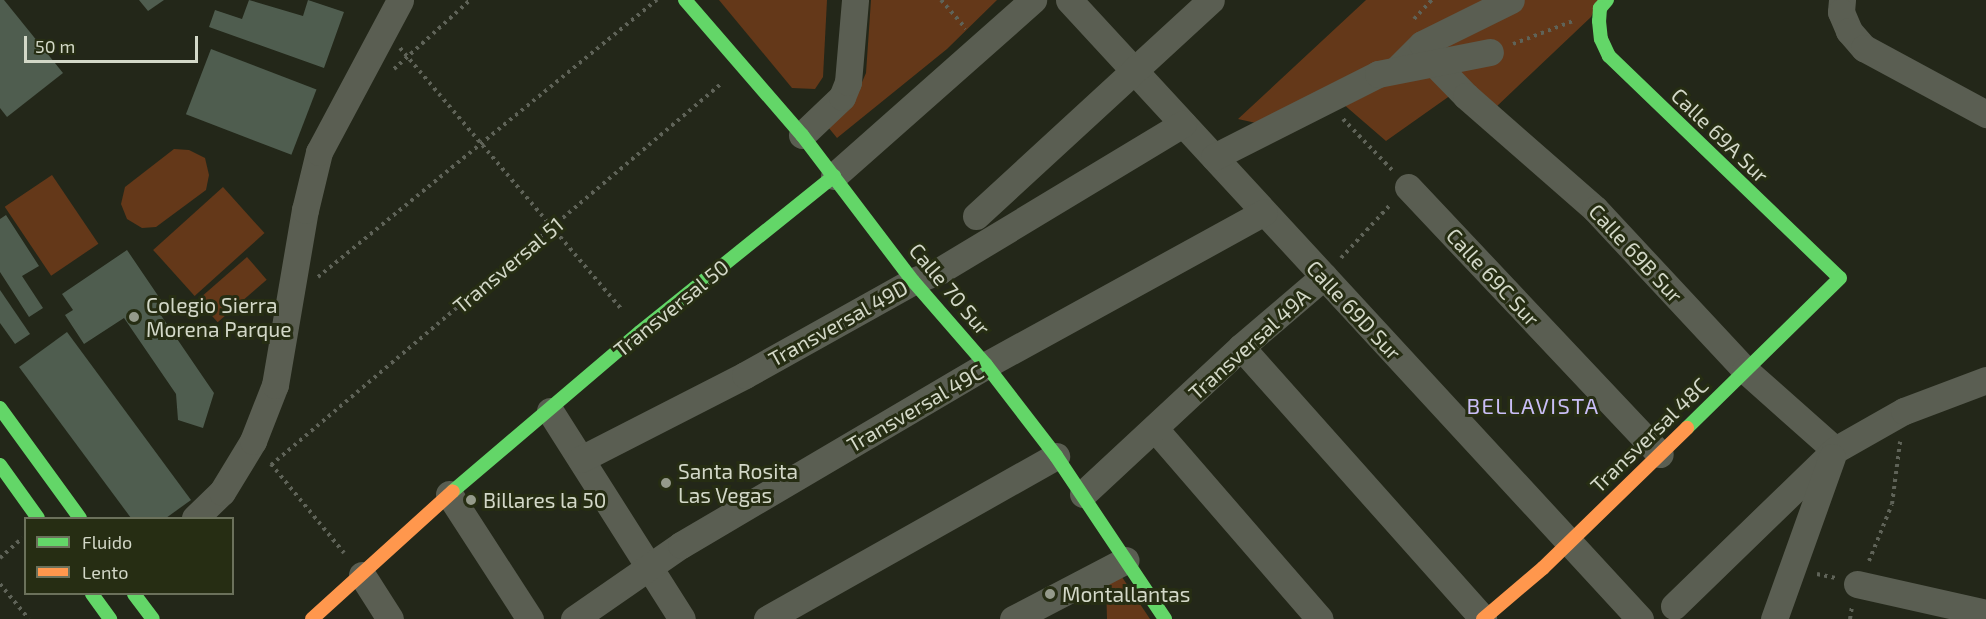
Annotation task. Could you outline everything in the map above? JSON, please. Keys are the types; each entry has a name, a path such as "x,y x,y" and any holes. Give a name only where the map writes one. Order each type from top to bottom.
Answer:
{"street":[{"path":"197,517 222,492 253,441 275,385 305,210 319,152 382,28 400,0"},
{"name":"Calle 70 Sur","path":"685,0 744,65 802,135 913,281 986,365 1083,494 1165,619"},
{"path":"802,135 842,98 848,82 855,0"},
{"name":"Transversal 50","path":"312,619 449,494 550,411 640,332 834,176 982,48 1033,0"},
{"name":"Calle 69D Sur","path":"1069,0 1640,619"},
{"path":"976,216 1132,69 1211,0"},
{"path":"1396,69 1422,44 1511,0"},
{"path":"1842,0 1841,12 1849,31 1864,48 1986,114"},
{"name":"Calle 69A Sur","path":"1604,4 1601,39 1609,56 1840,278"},
{"path":"1214,157 1378,74 1432,61 1490,52"},
{"name":"Calle 69B Sur","path":"1432,61 1466,96 1595,209 1745,370 1834,450"},
{"name":"Transversal 49D","path":"581,459 745,375 913,281 939,271 1183,124"},
{"name":"Calle 69C Sur","path":"1408,187 1660,454"},
{"name":"Transversal 49C","path":"574,619 649,567 986,365 1264,212"},
{"name":"Transversal 49A","path":"1083,494 1156,430 1241,347 1324,276"},
{"name":"Transversal 48C","path":"1483,619 1569,542 1840,278"},
{"path":"1241,347 1483,619"},
{"path":"1674,606 1834,450 1904,411 1986,380"},
{"path":"0,408 79,517"},
{"path":"550,411 682,619"},
{"path":"1156,430 1320,619"},
{"path":"1774,619 1834,450"},
{"path":"767,619 1056,456"},
{"path":"0,465 37,517"},
{"path":"449,494 530,619"},
{"path":"1013,619 1126,560"},
{"path":"362,575 390,619"},
{"path":"1857,584 1986,613"},
{"path":"135,595 153,619"}],"path":[{"path":"391,71 470,0"},
{"path":"290,300 657,0"},
{"path":"940,0 982,48"},
{"path":"1490,52 1561,28 1604,4"},
{"path":"382,28 640,332"},
{"name":"Transversal 51","path":"271,465 744,65"},
{"path":"1326,101 1408,187"},
{"name":"Transversal 49A","path":"1324,276 1408,187"},
{"path":"1850,619 1857,584 1879,543 1892,504 1904,411"},
{"path":"253,441 362,575"},
{"path":"0,558 24,538"},
{"path":"1791,568 1857,584"},
{"path":"0,584 29,619"}],"shaded area":[{"path":"719,0 827,0 823,77 815,89 792,88"},
{"path":"871,0 997,0 947,49 837,138 828,127 852,105 866,73"},
{"path":"1366,0 1599,0 1591,17 1495,108 1468,83 1386,141 1342,103 1256,123 1238,119"},
{"path":"174,149 189,150 205,158 209,175 206,190 156,227 142,228 127,219 121,204 125,187"},
{"path":"52,175 98,244 51,276 5,207"},
{"path":"223,187 264,233 195,296 153,250"},
{"path":"247,257 267,280 218,322 198,300"},
{"path":"1120,574 1150,619 1107,619 1106,582"}],"building":[{"path":"0,0 4,0 63,73 7,117 0,108"},
{"path":"139,0 164,0 148,11"},
{"path":"249,0 303,16 308,0 344,12 324,68 209,27 215,10 242,19"},
{"path":"211,49 316,89 291,155 186,114"},
{"path":"6,215 39,266 22,276 43,308 29,317 0,272 0,219"},
{"path":"127,250 163,303 156,308 214,393 203,428 178,420 176,394 124,318 84,344 65,315 73,310 62,294"},
{"path":"0,290 30,334 15,344 0,323"},
{"path":"67,332 191,500 167,517 130,517 19,367"}],"traffic: fast":[{"path":"685,0 802,135 913,281 986,365 1056,456 1165,619"},
{"path":"1607,0 1600,8 1599,21 1601,39 1609,56 1840,278 1687,428"},
{"path":"453,491 640,332 834,176"},
{"path":"0,408 79,517"},
{"path":"0,465 37,517"},
{"path":"93,595 110,619"},
{"path":"135,595 153,619"}],"traffic: slow":[{"path":"1483,619 1543,568 1687,428"},
{"path":"312,619 453,491"}],"place":[{"name":"Colegio Sierra Morena Parque","path":"134,317"},
{"name":"Santa Rosita Las Vegas","path":"666,483"},
{"name":"Billares la 50","path":"471,500"},
{"name":"Montallantas","path":"1050,594"}],"district":[{"name":"BELLAVISTA","path":"1533,406"}]}
